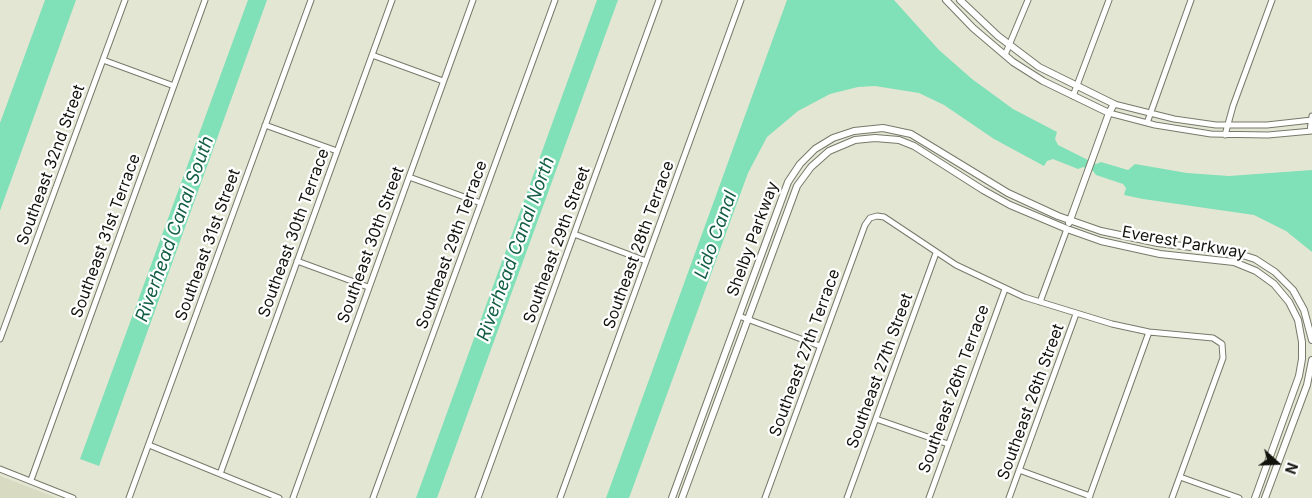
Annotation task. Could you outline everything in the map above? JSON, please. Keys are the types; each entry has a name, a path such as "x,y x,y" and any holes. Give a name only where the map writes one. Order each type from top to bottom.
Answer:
{"street":[{"name":"Southeast 32nd Street","path":"0,340 125,0"},
{"name":"Southeast 31st Terrace","path":"31,480 205,0"},
{"name":"Southeast 31st Street","path":"129,498 311,0"},
{"name":"Southeast 30th Terrace","path":"220,474 392,0"},
{"name":"Southeast 30th Street","path":"293,498 473,0"},
{"name":"Southeast 29th Terrace","path":"373,498 555,0"},
{"name":"Southeast 29th Street","path":"478,498 659,0"},
{"name":"Southeast 28th Terrace","path":"560,498 741,0"},
{"path":"946,0 973,28 1005,56 1043,81 1108,113 1180,130 1225,135 1268,135 1311,131 1311,119 1267,125 1227,125 1193,122 1150,114 1114,104 1078,88 1039,67 1010,47 960,0"},
{"path":"1005,56 1028,0"},
{"path":"1073,96 1078,88 1109,0"},
{"path":"1147,123 1191,0"},
{"path":"1225,135 1272,0"},
{"path":"372,55 443,82"},
{"path":"103,60 174,86"},
{"path":"1040,302 1108,113 1114,104"},
{"path":"265,125 337,150"},
{"name":"Shelby Parkway","path":"672,498 784,189 800,164 827,142 861,129 890,129 918,137 1008,193 1070,220"},
{"name":"Shelby Parkway","path":"682,498 793,193 811,167 835,148 861,139 890,139 922,150 969,182 1010,205 1067,229"},
{"path":"409,177 481,203"},
{"path":"784,189 793,193"},
{"name":"Southeast 27th Terrace","path":"765,498 865,225 870,218 877,216 884,218 936,254"},
{"name":"Everest Parkway","path":"1070,220 1130,238 1248,256 1262,263 1282,278 1301,303 1307,317 1312,340"},
{"name":"Everest Parkway","path":"1067,229 1126,247 1160,254 1241,265 1268,279 1292,308 1301,334 1303,351 1299,376 1255,498"},
{"path":"574,234 646,261"},
{"path":"1211,260 1212,250"},
{"path":"936,254 1005,289 1076,314 1150,332 1213,338 1222,344 1225,350 1223,358 1172,498"},
{"name":"Southeast 27th Street","path":"847,498 936,254"},
{"path":"297,261 368,287"},
{"name":"Southeast 26th Terrace","path":"929,498 1005,289"},
{"name":"Southeast 26th Street","path":"1009,498 1076,314"},
{"path":"739,316 820,346"},
{"path":"1019,470 1090,497 1150,332"},
{"path":"1265,498 1306,385 1312,360"},
{"path":"876,418 948,444"},
{"path":"149,446 278,498"},
{"path":"0,469 73,498"},
{"path":"1180,477 1239,498"}],"shaded area":[{"path":"0,476 57,498 0,498"}],"water":[{"path":"45,0 76,0 0,211 0,123"},
{"name":"Riverhead Canal South","path":"248,0 267,0 99,466 80,459"},
{"name":"Riverhead Canal North","path":"597,0 618,0 437,498 416,498"},
{"name":"Lido Canal","path":"787,0 894,0 939,50 972,79 1013,109 1057,132 1055,139 1058,145 1096,164 1101,162 1128,170 1135,164 1187,173 1229,176 1312,170 1312,252 1286,231 1254,215 1124,195 1126,188 1123,184 1096,175 1093,171 1083,167 1078,169 1053,159 1047,161 1044,166 994,139 944,105 919,93 875,86 858,87 830,94 798,111 767,137 748,173 629,498 606,498"}]}
